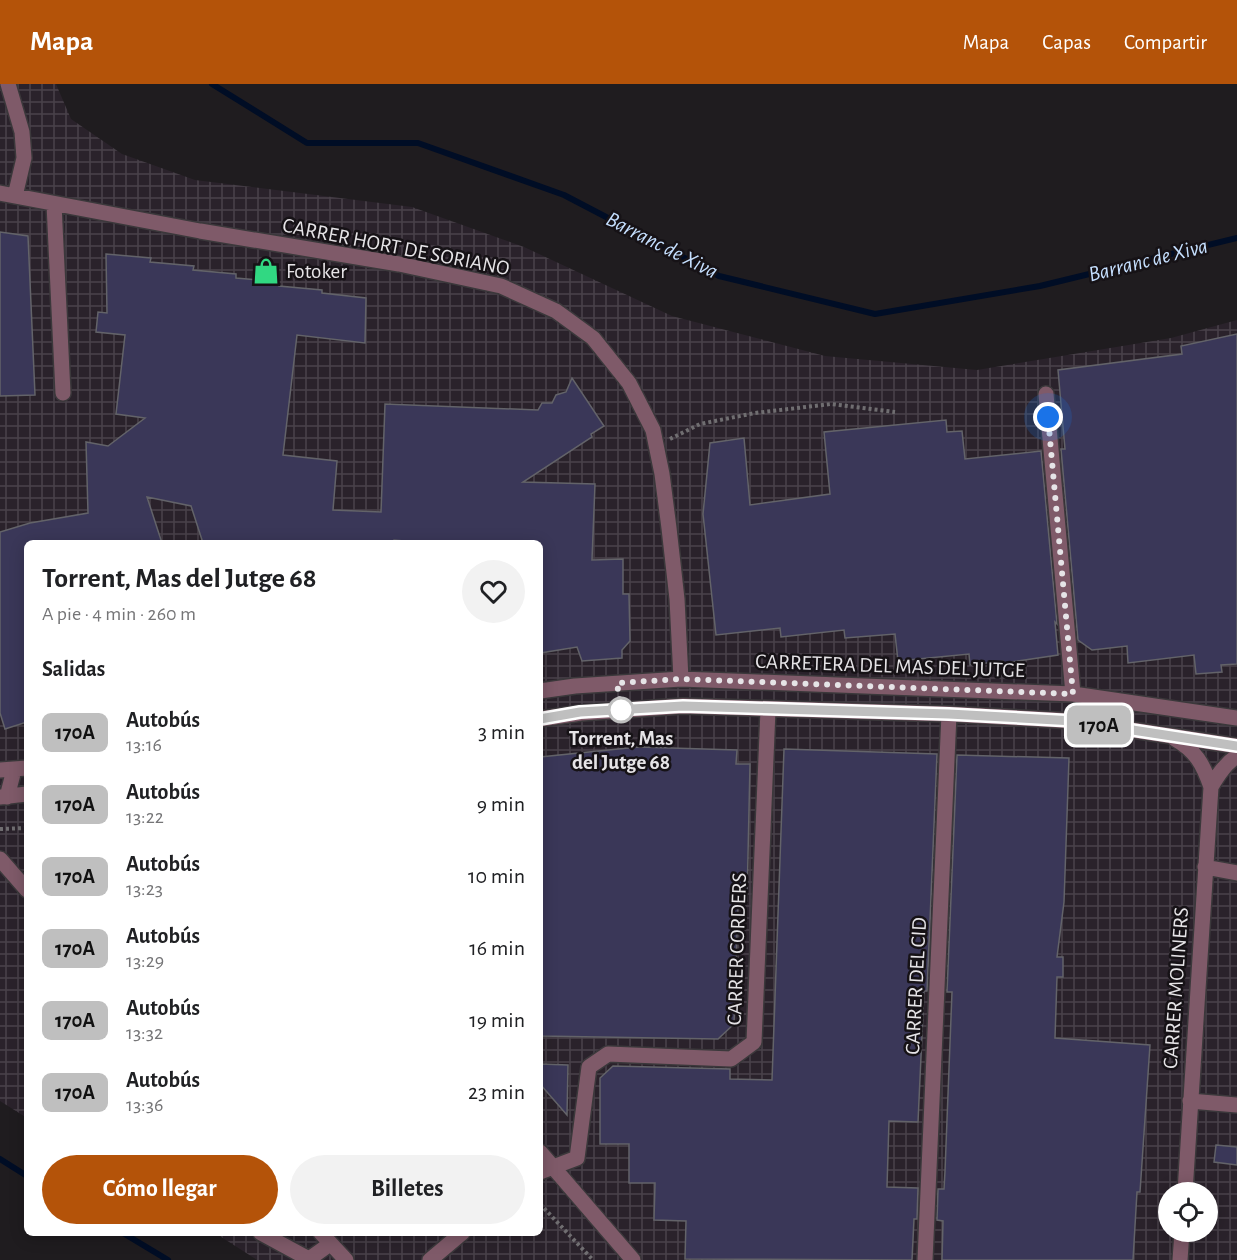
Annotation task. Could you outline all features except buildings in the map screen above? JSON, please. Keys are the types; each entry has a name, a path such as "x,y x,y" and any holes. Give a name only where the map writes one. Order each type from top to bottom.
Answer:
{"street":[{"path":"8,84 22,132 24,158 8,195"},
{"name":"CARRER HORT DE SORIANO","path":"8,195 200,231 399,264 501,286 556,311 593,338 628,384 653,430 669,528 677,599 681,679"},
{"path":"54,204 63,393"},
{"path":"1046,394 1073,694"},
{"name":"CARRETERA DEL MAS DEL JUTGE","path":"543,691 575,686 681,679 1073,694 1237,718"},
{"path":"543,718 580,712 683,706 949,714 1074,721 1237,746"},
{"name":"CARRER CORDERS","path":"547,1170 577,1158 589,1067 608,1054 732,1059 754,1042 768,710"},
{"name":"CARRER DEL CID","path":"925,1260 949,714"},
{"name":"CARRER MOLINERS","path":"1168,735 1189,747 1205,771 1210,787 1186,1182"},
{"path":"1210,787 1219,772 1237,756"},
{"path":"14,769 4,797 24,796"},
{"path":"0,859 24,887"},
{"path":"1205,867 1237,873"},
{"path":"1190,1101 1237,1106"},
{"path":"547,1170 633,1260"},
{"path":"267,1236 309,1259 326,1239 346,1260"},
{"path":"430,1260 458,1236"},
{"path":"1180,1260 1181,1242"}],"path":[{"path":"656,446 699,424 756,413 831,404 895,412"},
{"path":"0,829 24,828"},
{"path":"543,1207 593,1260"}],"shaded area":[{"path":"0,84 56,84 71,119 122,154 195,180 412,207 524,247 672,316 825,356 977,370 1171,338 1237,320 1237,1260 257,1260 220,1236 543,1236 543,540 24,540 24,1116 0,1101"}],"waterway":[{"name":"Barranc de Xiva","path":"212,84 307,143 418,143 564,195 719,276 875,314 1040,286 1237,238"},
{"path":"0,1159 24,1174"},
{"path":"128,1236 168,1260"}],"bus line":[{"name":"170A","path":"543,718 580,712 683,706 949,714 1074,721 1237,746"}],"place":[{"name":"Fotoker","path":"266,271"},
{"name":"Torrent, Mas del Jutge 68","path":"621,710"}],"route":[{"path":"621,710 617,683 681,679 1073,694 1048,417"}]}
